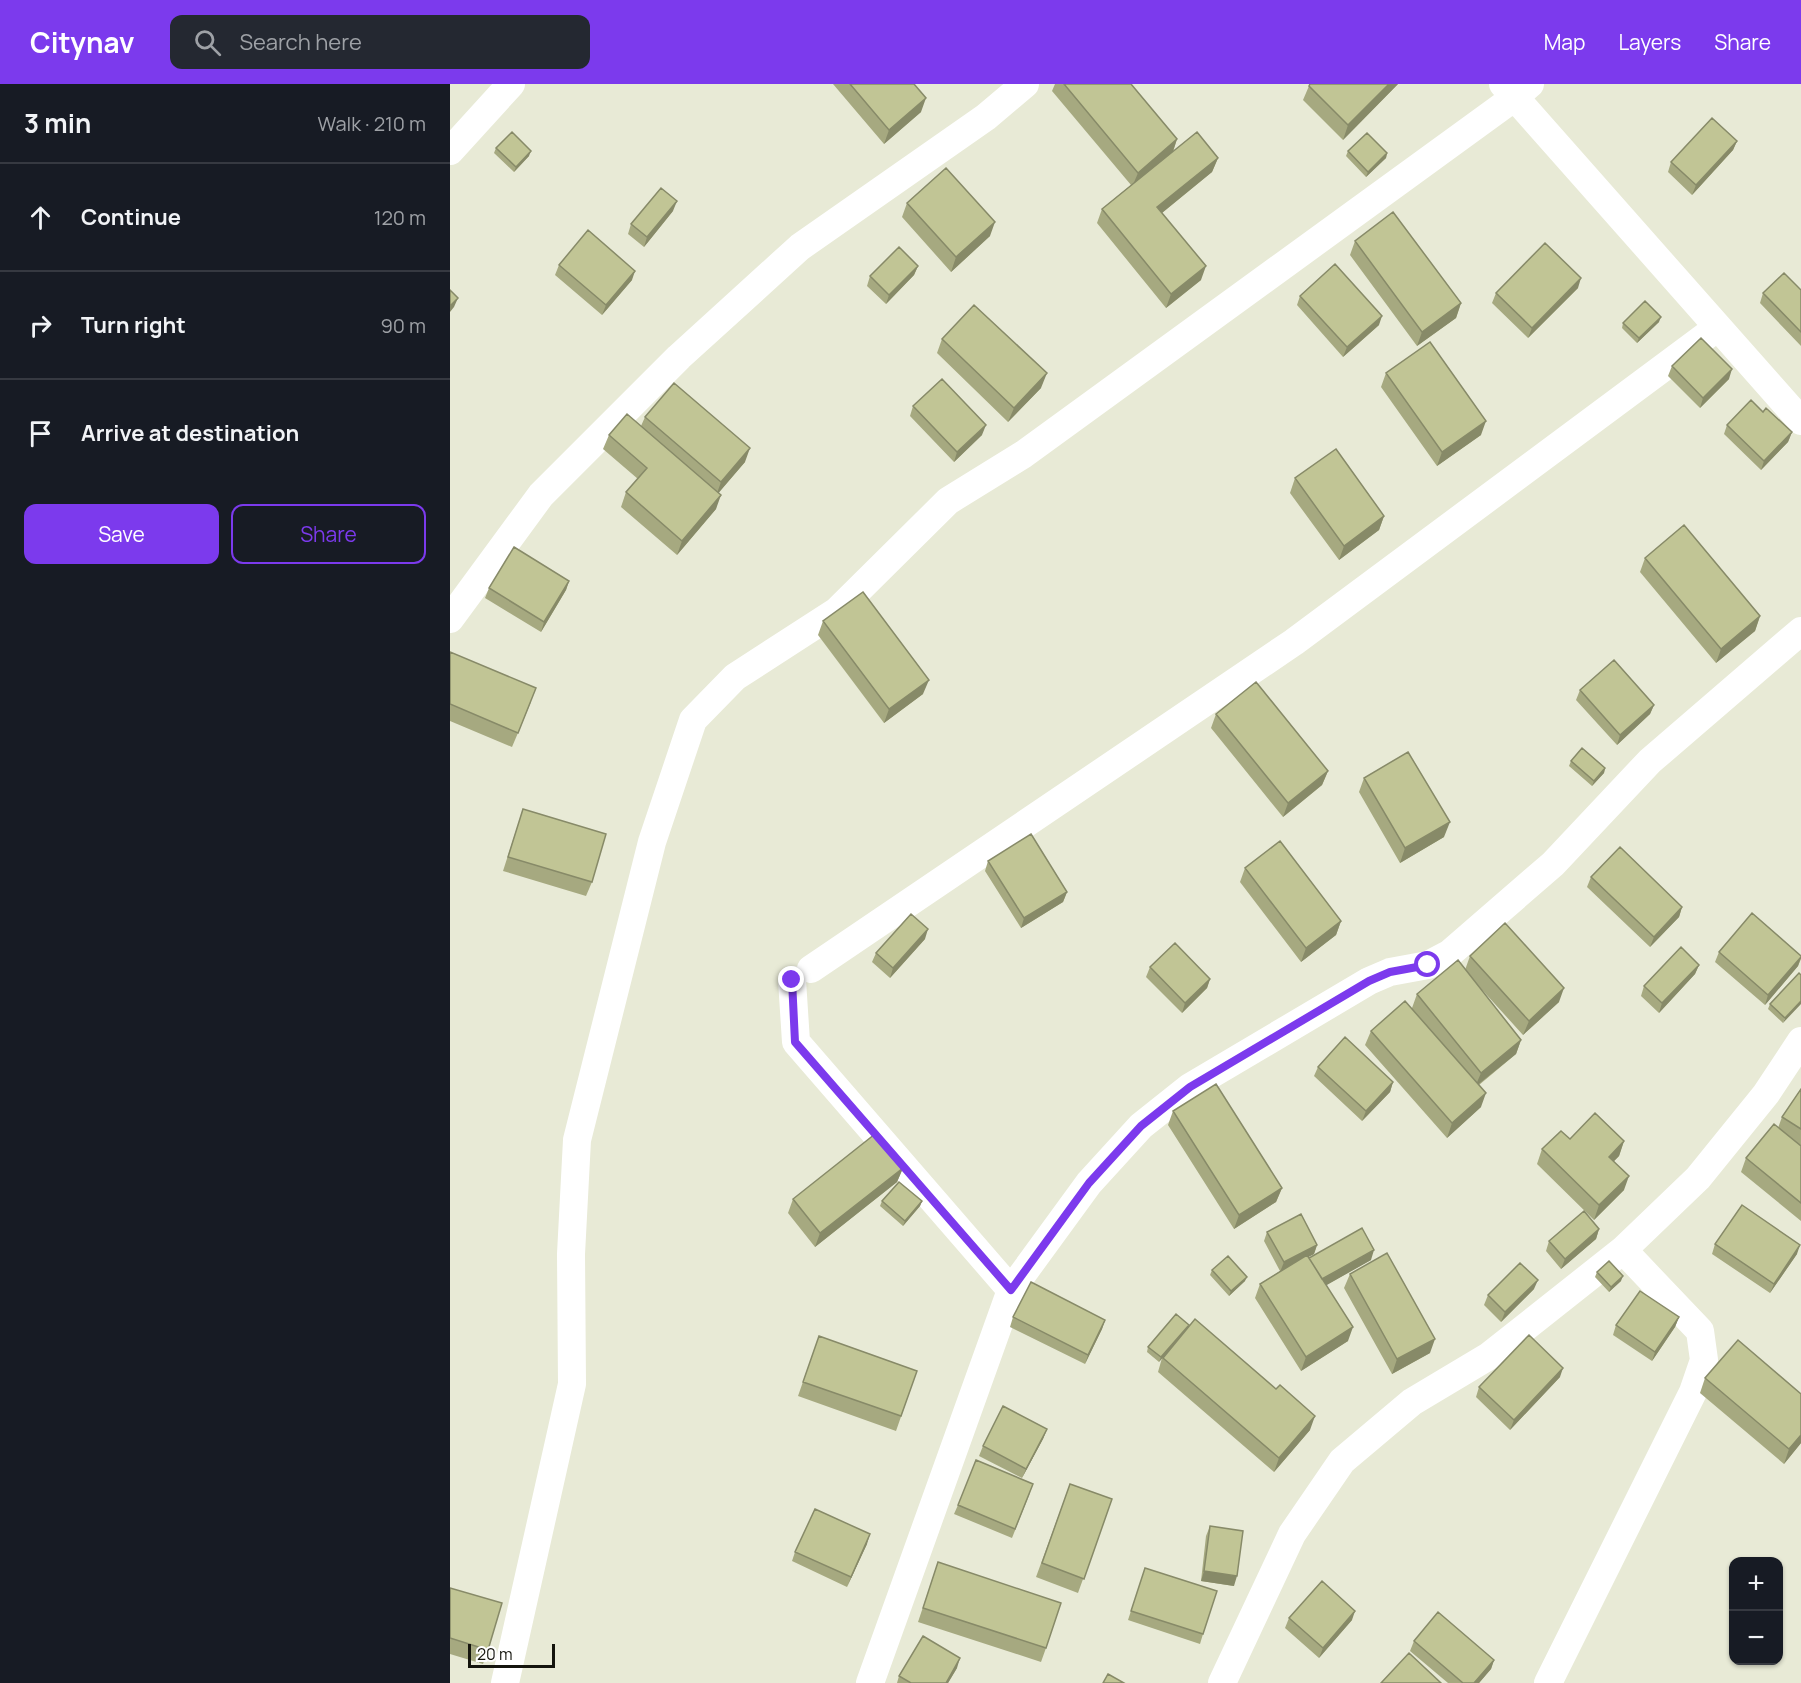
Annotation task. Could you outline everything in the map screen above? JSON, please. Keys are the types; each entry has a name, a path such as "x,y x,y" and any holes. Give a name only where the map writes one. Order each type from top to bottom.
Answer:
{"street":[{"path":"450,151 511,84"},
{"path":"450,619 541,495 679,357 800,247 986,117 1025,84"},
{"path":"506,1683 572,1384 571,1254 577,1140 652,842 693,720 735,677 837,611 948,501 1024,454 1516,88 1718,327 1801,421"},
{"path":"1011,1290 795,1042 802,975 1294,642 1718,327"},
{"path":"870,1683 1011,1290 1089,1183 1141,1126 1190,1087 1369,981 1390,972 1428,965 1449,954 1553,864 1650,761 1801,631"},
{"path":"1222,1683 1292,1534 1342,1461 1412,1402 1489,1356 1623,1250 1698,1178 1766,1094 1801,1041"},
{"path":"1548,1683 1693,1392 1704,1360 1700,1331 1623,1250"}],"building":[{"path":"850,84 914,84 926,98 889,130"},
{"path":"1064,84 1131,84 1177,139 1138,173"},
{"path":"1310,84 1389,84 1348,125 1309,86"},
{"path":"1712,118 1737,141 1696,185 1671,162"},
{"path":"512,132 531,151 516,167 496,148"},
{"path":"1197,132 1218,158 1157,207 1206,266 1171,294 1102,209"},
{"path":"1367,133 1387,153 1368,172 1348,151"},
{"path":"946,168 995,222 956,257 907,203"},
{"path":"661,188 677,201 647,237 631,224"},
{"path":"1393,212 1461,303 1422,332 1355,241"},
{"path":"588,230 635,271 606,305 559,265"},
{"path":"1545,243 1581,278 1532,328 1496,293"},
{"path":"899,247 918,266 889,295 870,276"},
{"path":"1335,264 1382,316 1347,347 1300,296"},
{"path":"1784,273 1801,290 1801,332 1763,293"},
{"path":"450,290 458,298 450,306"},
{"path":"1645,301 1661,317 1639,338 1623,323"},
{"path":"974,305 1047,373 1014,408 942,339"},
{"path":"1701,338 1732,369 1703,398 1672,366"},
{"path":"1430,342 1486,421 1442,452 1386,373"},
{"path":"942,379 986,425 957,452 913,406"},
{"path":"674,383 750,448 721,482 645,417"},
{"path":"1751,400 1763,412 1766,408 1792,432 1764,461 1727,425"},
{"path":"627,414 721,495 682,541 626,492 647,468 609,435"},
{"path":"1336,449 1384,516 1344,546 1295,478"},
{"path":"1684,525 1760,616 1721,649 1645,558"},
{"path":"514,547 569,581 544,622 489,588"},
{"path":"863,592 929,680 889,709 823,621"},
{"path":"450,652 536,688 518,733 450,704"},
{"path":"1614,660 1654,705 1620,735 1580,690"},
{"path":"1256,682 1328,771 1288,803 1216,714"},
{"path":"1582,748 1605,768 1594,781 1571,761"},
{"path":"1408,752 1450,822 1405,848 1364,778"},
{"path":"523,809 606,834 592,882 508,857"},
{"path":"1031,834 1067,892 1024,918 988,861"},
{"path":"1280,841 1341,921 1306,948 1245,868"},
{"path":"1620,847 1682,907 1654,937 1591,877"},
{"path":"1752,913 1801,956 1768,995 1719,952"},
{"path":"911,914 928,929 893,968 876,953"},
{"path":"1505,923 1564,988 1529,1021 1470,956"},
{"path":"1175,943 1210,979 1185,1003 1150,967"},
{"path":"1681,947 1699,965 1662,1003 1644,986"},
{"path":"1458,960 1521,1040 1481,1073 1417,994"},
{"path":"1799,973 1801,975 1801,1001 1785,1018 1770,1004"},
{"path":"1405,1001 1486,1093 1452,1123 1371,1031"},
{"path":"1345,1037 1393,1082 1366,1111 1318,1067"},
{"path":"1216,1084 1282,1188 1239,1215 1173,1111"},
{"path":"1801,1089 1801,1129 1782,1117"},
{"path":"1595,1113 1624,1141 1609,1157 1629,1176 1599,1205 1542,1149 1561,1131 1570,1139"},
{"path":"1774,1124 1801,1146 1801,1203 1746,1158"},
{"path":"875,1134 903,1168 820,1233 793,1199"},
{"path":"899,1182 922,1201 905,1221 882,1201"},
{"path":"1742,1205 1800,1245 1774,1284 1715,1244"},
{"path":"1584,1211 1599,1229 1565,1259 1549,1241"},
{"path":"1301,1214 1317,1245 1284,1262 1267,1232"},
{"path":"1362,1228 1374,1250 1322,1279 1309,1258"},
{"path":"1387,1253 1435,1339 1397,1359 1350,1274"},
{"path":"1307,1255 1353,1327 1306,1357 1260,1284"},
{"path":"1228,1256 1247,1277 1231,1291 1212,1270"},
{"path":"1609,1261 1623,1276 1611,1287 1597,1272"},
{"path":"1520,1263 1538,1280 1505,1312 1488,1295"},
{"path":"1031,1282 1105,1320 1088,1355 1013,1317"},
{"path":"1640,1291 1679,1317 1655,1352 1616,1325"},
{"path":"1176,1314 1189,1325 1161,1357 1148,1347"},
{"path":"1195,1319 1276,1389 1280,1385 1315,1416 1279,1458 1163,1358"},
{"path":"1529,1335 1563,1368 1514,1420 1479,1387"},
{"path":"819,1336 917,1371 901,1416 803,1382"},
{"path":"1738,1340 1801,1394 1801,1435 1789,1449 1705,1378"},
{"path":"1003,1406 1047,1429 1026,1469 983,1446"},
{"path":"976,1460 1033,1484 1015,1529 958,1505"},
{"path":"1070,1484 1112,1499 1084,1579 1042,1563"},
{"path":"815,1509 870,1534 851,1577 795,1552"},
{"path":"1210,1526 1243,1531 1237,1576 1204,1571"},
{"path":"938,1562 1061,1603 1046,1648 923,1608"},
{"path":"1145,1568 1217,1591 1203,1634 1131,1611"},
{"path":"1322,1581 1355,1611 1323,1648 1289,1618"},
{"path":"450,1588 502,1603 488,1650 450,1638"},
{"path":"1438,1612 1494,1660 1474,1683 1463,1683 1414,1641"},
{"path":"923,1636 960,1658 946,1683 911,1683 899,1676"},
{"path":"1409,1653 1441,1683 1381,1683"},
{"path":"1108,1674 1124,1683 1103,1683"}],"route":[{"path":"792,980 795,1042 1011,1290 1089,1183 1141,1126 1190,1087 1369,981 1390,972 1428,965"}]}
